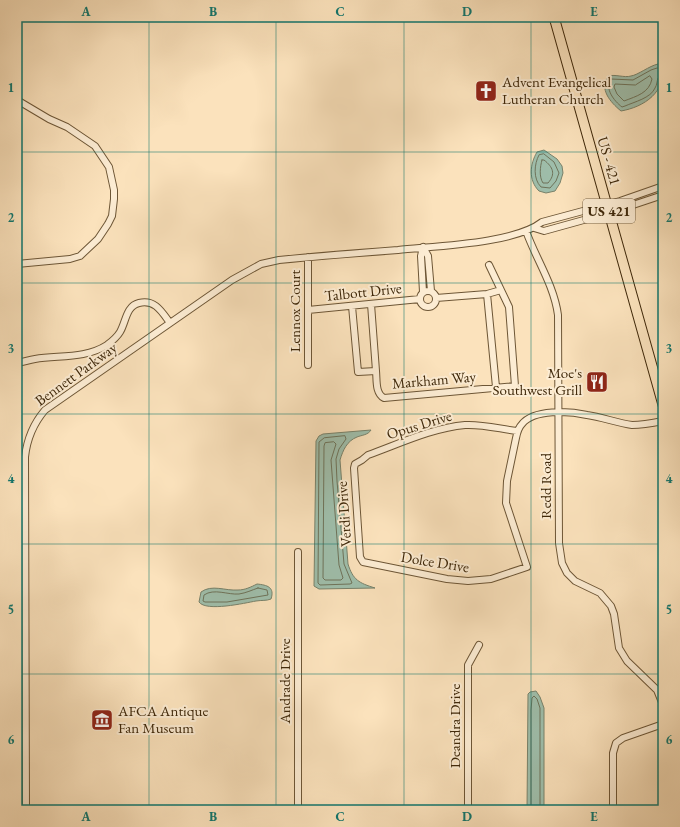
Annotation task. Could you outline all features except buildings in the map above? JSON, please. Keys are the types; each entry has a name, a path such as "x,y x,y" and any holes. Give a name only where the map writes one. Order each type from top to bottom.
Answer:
{"main road":[{"name":"US - 421","path":"554,17 663,405"}],"street":[{"path":"17,100 66,127 95,146 109,167 114,190 112,216 108,224 98,239 80,256 70,259 17,264"},
{"path":"608,208 620,201 663,186"},
{"path":"608,208 663,195"},
{"name":"Bennett Parkway","path":"26,810 25,457 28,440 35,423 50,405 232,280 261,264 279,260 481,241 526,231 534,228 542,222 608,208"},
{"name":"Bennett Parkway","path":"534,228 544,231 608,208"},
{"name":"Redd Road","path":"526,231 553,293 557,306 559,543 562,563 567,573 574,581 600,593 611,606 614,614 619,648 627,661 657,690 663,705"},
{"path":"424,247 428,256 431,291 435,294 436,298"},
{"path":"423,292 421,256 424,247"},
{"name":"Lennox Court","path":"308,257 308,364"},
{"path":"489,266 501,290"},
{"name":"Talbott Drive","path":"431,291 423,292 420,299 422,304 428,307 435,303 436,298 487,294 501,290"},
{"name":"Markham Way","path":"376,371 379,393 384,398 515,386 509,307 501,290"},
{"path":"487,294 496,388"},
{"name":"Talbott Drive","path":"308,310 420,299"},
{"path":"17,363 35,359 89,354 108,344 119,333 130,309 133,305 138,303 152,303 159,308 170,323"},
{"path":"352,306 358,372 376,371 371,304"},
{"path":"517,431 522,423 529,418 538,414 558,412 588,415 634,425 663,421"},
{"name":"Opus Drive","path":"356,464 368,455 440,430 465,425 477,425 517,431"},
{"name":"Dolce Drive","path":"362,562 447,579 468,581 491,579 527,567 506,503 507,482 517,431"},
{"name":"Verdi Drive","path":"356,464 354,468 360,557 362,562"},
{"name":"Andrade Drive","path":"298,552 298,810"},
{"name":"Deandra Drive","path":"468,810 468,665 479,645"},
{"path":"613,810 613,752 616,743 623,738 663,724"}],"water":[{"path":"658,64 662,65 663,75 661,83 652,97 638,106 621,111 613,104 605,90 608,76 631,76"},
{"path":"544,150 557,159 562,166 563,173 560,183 555,191 546,193 539,191 535,187 531,172 537,152"},
{"path":"371,430 367,434 357,437 348,443 340,460 348,564 352,574 357,580 375,588 319,589 314,586 316,441 319,436 323,434"},
{"path":"257,584 264,585 271,589 271,599 217,607 203,605 199,602 201,592 210,588 241,590"},
{"path":"536,691 544,708 544,810 527,810 528,694"}],"place":[{"name":"Advent Evangelical Lutheran Church","path":"486,91"},
{"name":"Moe's Southwest Grill","path":"597,382"},
{"name":"AFCA Antique Fan Museum","path":"102,720"}]}
